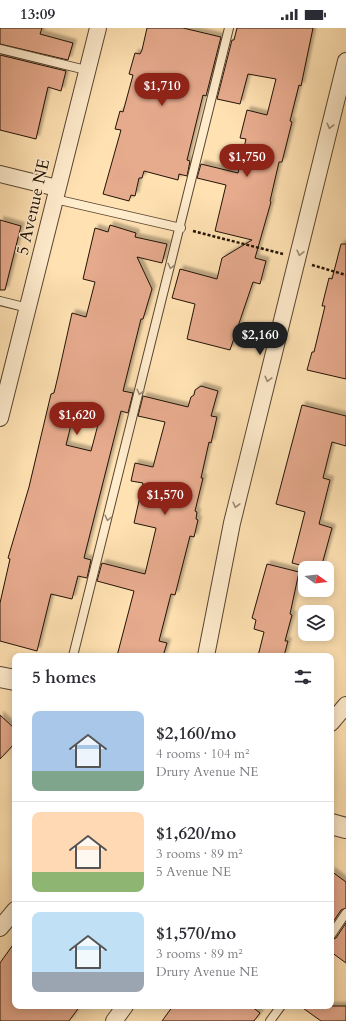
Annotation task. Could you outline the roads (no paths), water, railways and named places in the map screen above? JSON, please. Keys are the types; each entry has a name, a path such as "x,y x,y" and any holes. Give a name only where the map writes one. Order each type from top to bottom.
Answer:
{"street":[{"name":"5 Avenue NE","path":"0,418 86,70 98,28"},
{"path":"207,653 232,523 346,61"},
{"path":"0,174 56,193"},
{"path":"0,677 12,679"},
{"path":"334,719 346,705"},
{"path":"334,825 346,828"},
{"path":"0,928 12,914"},
{"path":"114,1021 123,1009"}],"lane":[{"path":"75,653 229,28"},
{"path":"0,49 86,70"},
{"path":"56,193 180,228"},
{"path":"0,301 28,308"},
{"path":"334,931 346,913"},
{"path":"270,1021 279,1009"}]}
